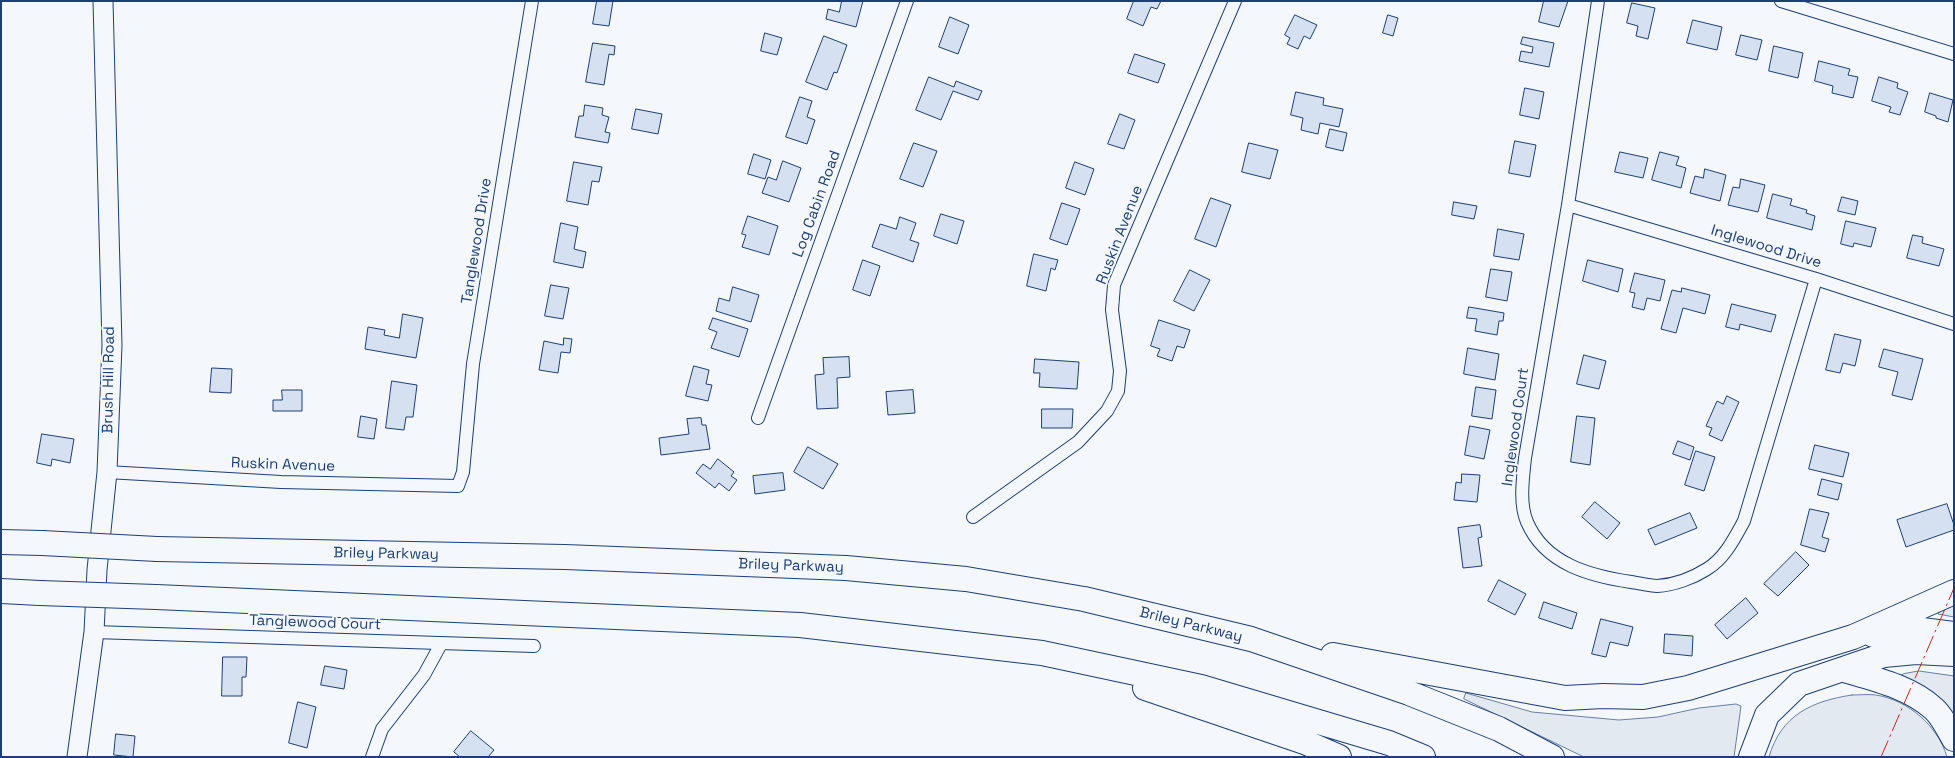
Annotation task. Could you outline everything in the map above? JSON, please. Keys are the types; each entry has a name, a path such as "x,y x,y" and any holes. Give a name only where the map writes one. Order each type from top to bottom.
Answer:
{"highway":[{"name":"Briley Parkway","path":"1,542 157,549 565,557 846,568 966,579 1084,599 1251,639 1409,693 1499,729 1552,757"},
{"path":"1,591 800,625 1042,653 1200,687 1389,743 1423,757"},
{"path":"1251,639 1565,698 1603,696 1643,697 1688,688 1853,637 1954,592"},
{"path":"1853,637 1922,630 1954,634"},
{"path":"1751,757 1767,715 1799,684 1884,655 1916,652 1954,654"},
{"path":"1042,653 1307,743 1339,757"},
{"path":"1844,670 1879,680 1915,695 1936,710 1954,738"}],"street":[{"name":"Brush Hill Road","path":"77,757 94,632 97,570 107,472 112,345 103,1"},
{"name":"Tanglewood Drive","path":"458,486 463,472 473,364 532,1"},
{"name":"Log Cabin Road","path":"758,418 907,1"},
{"name":"Ruskin Avenue","path":"973,516 1078,442 1107,411 1118,391 1120,371 1112,310 1114,285 1234,1"},
{"name":"Inglewood Court","path":"1598,1 1568,205 1525,458 1522,492 1527,522 1543,546 1570,567 1595,576 1656,586 1685,580 1708,568 1728,550 1744,521 1816,279"},
{"path":"1781,1 1954,54"},
{"name":"Inglewood Drive","path":"1568,205 1816,279 1954,324"},
{"name":"Ruskin Avenue","path":"107,472 281,482 458,486"},
{"name":"Tanglewood Court","path":"94,632 534,646"},
{"path":"372,757 382,729 424,675 441,644"}],"shaded area":[{"path":"1954,606 1954,617 1938,614 1940,611"},
{"path":"1919,671 1954,676 1954,719 1900,676"},
{"path":"1466,693 1532,712 1619,720 1658,717 1699,708 1736,704 1741,706 1734,757 1584,757 1464,699"},
{"path":"1852,695 1876,695 1899,702 1910,709 1920,716 1937,735 1947,757 1769,757 1781,730 1800,712 1824,701"}],"building":[{"path":"597,1 613,1 609,26 593,24"},
{"path":"842,1 863,1 856,27 826,19 828,9 839,12"},
{"path":"1134,1 1161,1 1157,9 1151,7 1143,26 1127,19"},
{"path":"1544,1 1568,1 1559,27 1539,22"},
{"path":"1632,3 1655,8 1648,39 1636,36 1638,26 1627,23"},
{"path":"1295,15 1317,25 1310,39 1304,36 1298,49 1287,44 1290,38 1285,35"},
{"path":"1388,15 1398,18 1393,36 1383,33"},
{"path":"950,17 969,25 958,54 939,47"},
{"path":"1693,20 1722,27 1717,50 1687,43"},
{"path":"765,33 782,38 777,55 761,51"},
{"path":"1741,35 1762,40 1757,60 1736,55"},
{"path":"824,36 847,45 837,73 834,72 827,90 806,82"},
{"path":"1523,37 1554,43 1549,67 1519,61 1521,51 1532,53 1533,47 1521,44"},
{"path":"593,43 615,46 614,55 609,54 604,85 586,82"},
{"path":"1774,46 1803,53 1798,78 1769,71"},
{"path":"1135,54 1165,64 1158,83 1128,73"},
{"path":"1819,61 1850,69 1848,75 1858,77 1853,98 1832,93 1833,86 1815,81"},
{"path":"929,77 954,87 956,81 982,91 978,100 953,91 941,120 916,110"},
{"path":"1879,77 1898,83 1897,88 1908,92 1900,115 1889,112 1891,107 1872,101"},
{"path":"1525,88 1544,92 1539,119 1520,115"},
{"path":"1296,92 1324,98 1323,105 1343,109 1339,127 1320,123 1318,134 1301,130 1303,118 1291,115"},
{"path":"1930,93 1953,100 1948,122 1925,112"},
{"path":"800,97 812,101 807,117 815,120 807,144 786,137"},
{"path":"585,105 603,108 602,115 609,117 605,132 610,133 608,143 575,137 579,116 583,116"},
{"path":"636,109 662,114 658,134 632,129"},
{"path":"1120,114 1135,120 1124,149 1108,144"},
{"path":"1330,129 1347,133 1343,151 1326,147"},
{"path":"1515,141 1536,145 1530,177 1509,173"},
{"path":"914,143 937,151 923,187 900,179"},
{"path":"1249,143 1278,150 1270,179 1242,172"},
{"path":"1620,152 1648,158 1643,178 1615,172"},
{"path":"1660,152 1679,157 1676,165 1686,168 1681,188 1652,180"},
{"path":"754,154 771,160 765,179 748,174"},
{"path":"783,161 801,168 789,202 762,193 768,177 776,180"},
{"path":"574,162 602,167 599,182 592,181 588,205 567,201"},
{"path":"1075,162 1094,169 1085,195 1066,188"},
{"path":"1705,169 1726,175 1720,201 1690,193 1695,176 1703,178"},
{"path":"1741,179 1765,185 1758,212 1728,205 1733,187 1739,188"},
{"path":"1773,194 1792,199 1790,205 1807,210 1806,213 1815,216 1812,230 1767,218"},
{"path":"1842,197 1858,201 1855,215 1838,211"},
{"path":"1211,198 1231,205 1216,247 1195,239"},
{"path":"1454,202 1477,206 1474,219 1452,215"},
{"path":"1062,203 1080,209 1067,245 1050,239"},
{"path":"941,214 964,221 957,244 934,236"},
{"path":"748,216 778,226 769,255 742,247 746,235 742,234"},
{"path":"900,217 916,223 910,240 919,243 913,262 872,247 880,224 896,229"},
{"path":"1846,221 1876,228 1871,247 1854,243 1853,247 1841,244"},
{"path":"561,223 578,227 574,249 586,252 583,268 554,262"},
{"path":"1498,229 1524,234 1519,260 1494,256"},
{"path":"1913,235 1923,237 1922,243 1944,249 1939,266 1907,258"},
{"path":"1034,254 1058,260 1055,270 1051,268 1046,291 1027,286"},
{"path":"863,260 880,266 870,296 853,290"},
{"path":"1588,260 1623,269 1618,292 1583,281"},
{"path":"1491,269 1512,272 1507,301 1486,297"},
{"path":"1190,270 1210,280 1194,311 1174,301"},
{"path":"1635,273 1665,280 1660,301 1647,298 1644,310 1632,307 1635,293 1630,292"},
{"path":"551,285 569,288 563,319 545,316"},
{"path":"733,287 759,295 751,322 716,311 719,298 729,301"},
{"path":"1682,288 1710,295 1705,314 1683,308 1676,333 1661,329 1672,290 1681,292"},
{"path":"1732,304 1776,315 1771,332 1740,324 1739,330 1726,327"},
{"path":"1469,307 1504,313 1503,321 1499,321 1497,335 1475,331 1477,319 1467,318"},
{"path":"403,314 423,318 416,358 365,349 368,327 385,330 384,335 399,338"},
{"path":"713,318 748,329 739,357 711,348 717,332 709,329"},
{"path":"1159,320 1190,330 1184,348 1177,346 1172,361 1157,356 1160,349 1151,346"},
{"path":"1835,334 1861,340 1855,366 1843,363 1840,373 1826,370"},
{"path":"564,338 572,339 570,353 561,352 558,373 539,370 544,341 563,345"},
{"path":"1468,348 1499,354 1495,380 1464,374"},
{"path":"1884,349 1923,359 1912,400 1892,395 1898,372 1879,367"},
{"path":"1584,355 1606,361 1599,389 1577,384"},
{"path":"849,357 850,377 837,378 838,408 817,409 815,375 824,374 823,358"},
{"path":"1035,359 1079,362 1077,389 1039,387 1040,373 1034,373"},
{"path":"694,366 709,370 706,384 712,385 708,401 686,396"},
{"path":"212,368 232,369 231,393 210,392"},
{"path":"392,381 417,385 413,417 406,417 404,430 386,428"},
{"path":"1476,387 1496,390 1492,419 1472,416"},
{"path":"282,390 302,390 302,411 273,411 273,400 282,400"},
{"path":"913,390 915,413 888,415 886,392"},
{"path":"1727,396 1739,402 1722,441 1709,435 1712,428 1706,426 1717,401 1723,404"},
{"path":"1042,409 1073,409 1072,428 1042,428"},
{"path":"361,416 377,419 374,439 358,437"},
{"path":"1577,416 1595,418 1590,465 1571,462"},
{"path":"701,418 702,425 706,425 710,449 661,455 659,438 689,434 687,419"},
{"path":"1470,426 1490,430 1484,459 1465,455"},
{"path":"42,434 74,439 70,463 52,459 51,466 37,463"},
{"path":"1678,441 1694,447 1690,460 1673,454"},
{"path":"1815,445 1849,453 1843,477 1809,469"},
{"path":"808,447 838,464 823,489 794,472"},
{"path":"1696,451 1715,457 1704,491 1685,485"},
{"path":"718,459 734,472 731,476 737,480 729,491 719,483 715,488 696,473 703,464 710,469"},
{"path":"783,473 785,490 755,494 753,476"},
{"path":"1462,474 1480,475 1477,502 1454,500 1456,482 1461,483"},
{"path":"1822,479 1842,484 1838,500 1818,495"},
{"path":"1595,502 1620,523 1607,539 1582,517"},
{"path":"1947,504 1954,530 1906,547 1897,520"},
{"path":"1810,509 1829,513 1822,537 1829,539 1825,552 1801,545"},
{"path":"1690,513 1697,528 1655,545 1648,530"},
{"path":"1480,525 1482,537 1478,538 1482,566 1463,568 1458,528"},
{"path":"1796,552 1809,565 1778,596 1764,584"},
{"path":"1499,580 1526,594 1515,615 1488,601"},
{"path":"1746,598 1758,613 1727,639 1715,625"},
{"path":"1544,602 1577,613 1572,629 1539,618"},
{"path":"1601,619 1633,627 1628,646 1610,642 1606,657 1592,654"},
{"path":"1665,634 1693,636 1692,656 1664,653"},
{"path":"223,657 247,657 246,677 242,677 242,696 222,696"},
{"path":"325,666 347,670 344,689 321,685"},
{"path":"298,702 316,707 307,748 289,743"},
{"path":"471,731 494,750 488,757 460,757 454,752"},
{"path":"116,734 135,736 133,757 114,755"}],"power":[{"path":"1881,757 1954,588"}]}
